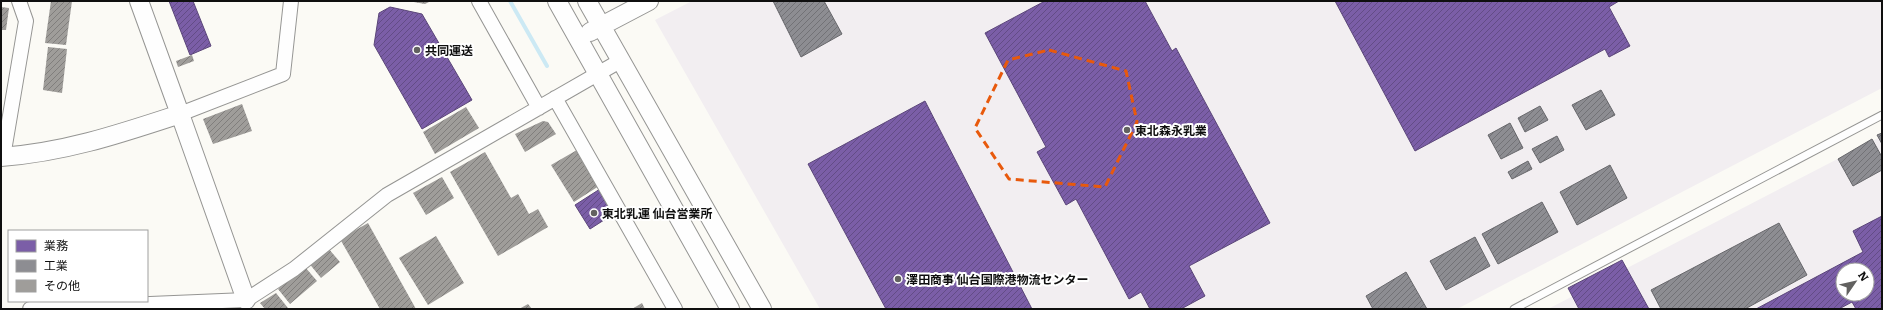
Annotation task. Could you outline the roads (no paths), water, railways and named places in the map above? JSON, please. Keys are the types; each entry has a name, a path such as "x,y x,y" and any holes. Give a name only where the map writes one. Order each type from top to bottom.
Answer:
{"street":[{"path":"19,1 26,21 2,157 49,152 100,140 180,114 283,74 291,1"},
{"path":"139,1 248,304"},
{"path":"479,1 540,108"},
{"path":"557,1 730,309"},
{"path":"587,1 762,309"},
{"path":"579,38 649,1"},
{"path":"30,309 248,304 387,195 620,61"},
{"path":"555,98 675,309"}],"lane":[{"path":"1514,309 1882,115"}],"waterway":[{"path":"510,1 547,66"}],"place":[{"name":"共同運送","path":"417,50"},
{"name":"東北森永乳業","path":"1127,130"},
{"name":"東北乳運 仙台営業所","path":"594,213"},
{"name":"澤田商事 仙台国際港物流センター","path":"898,279"}]}
